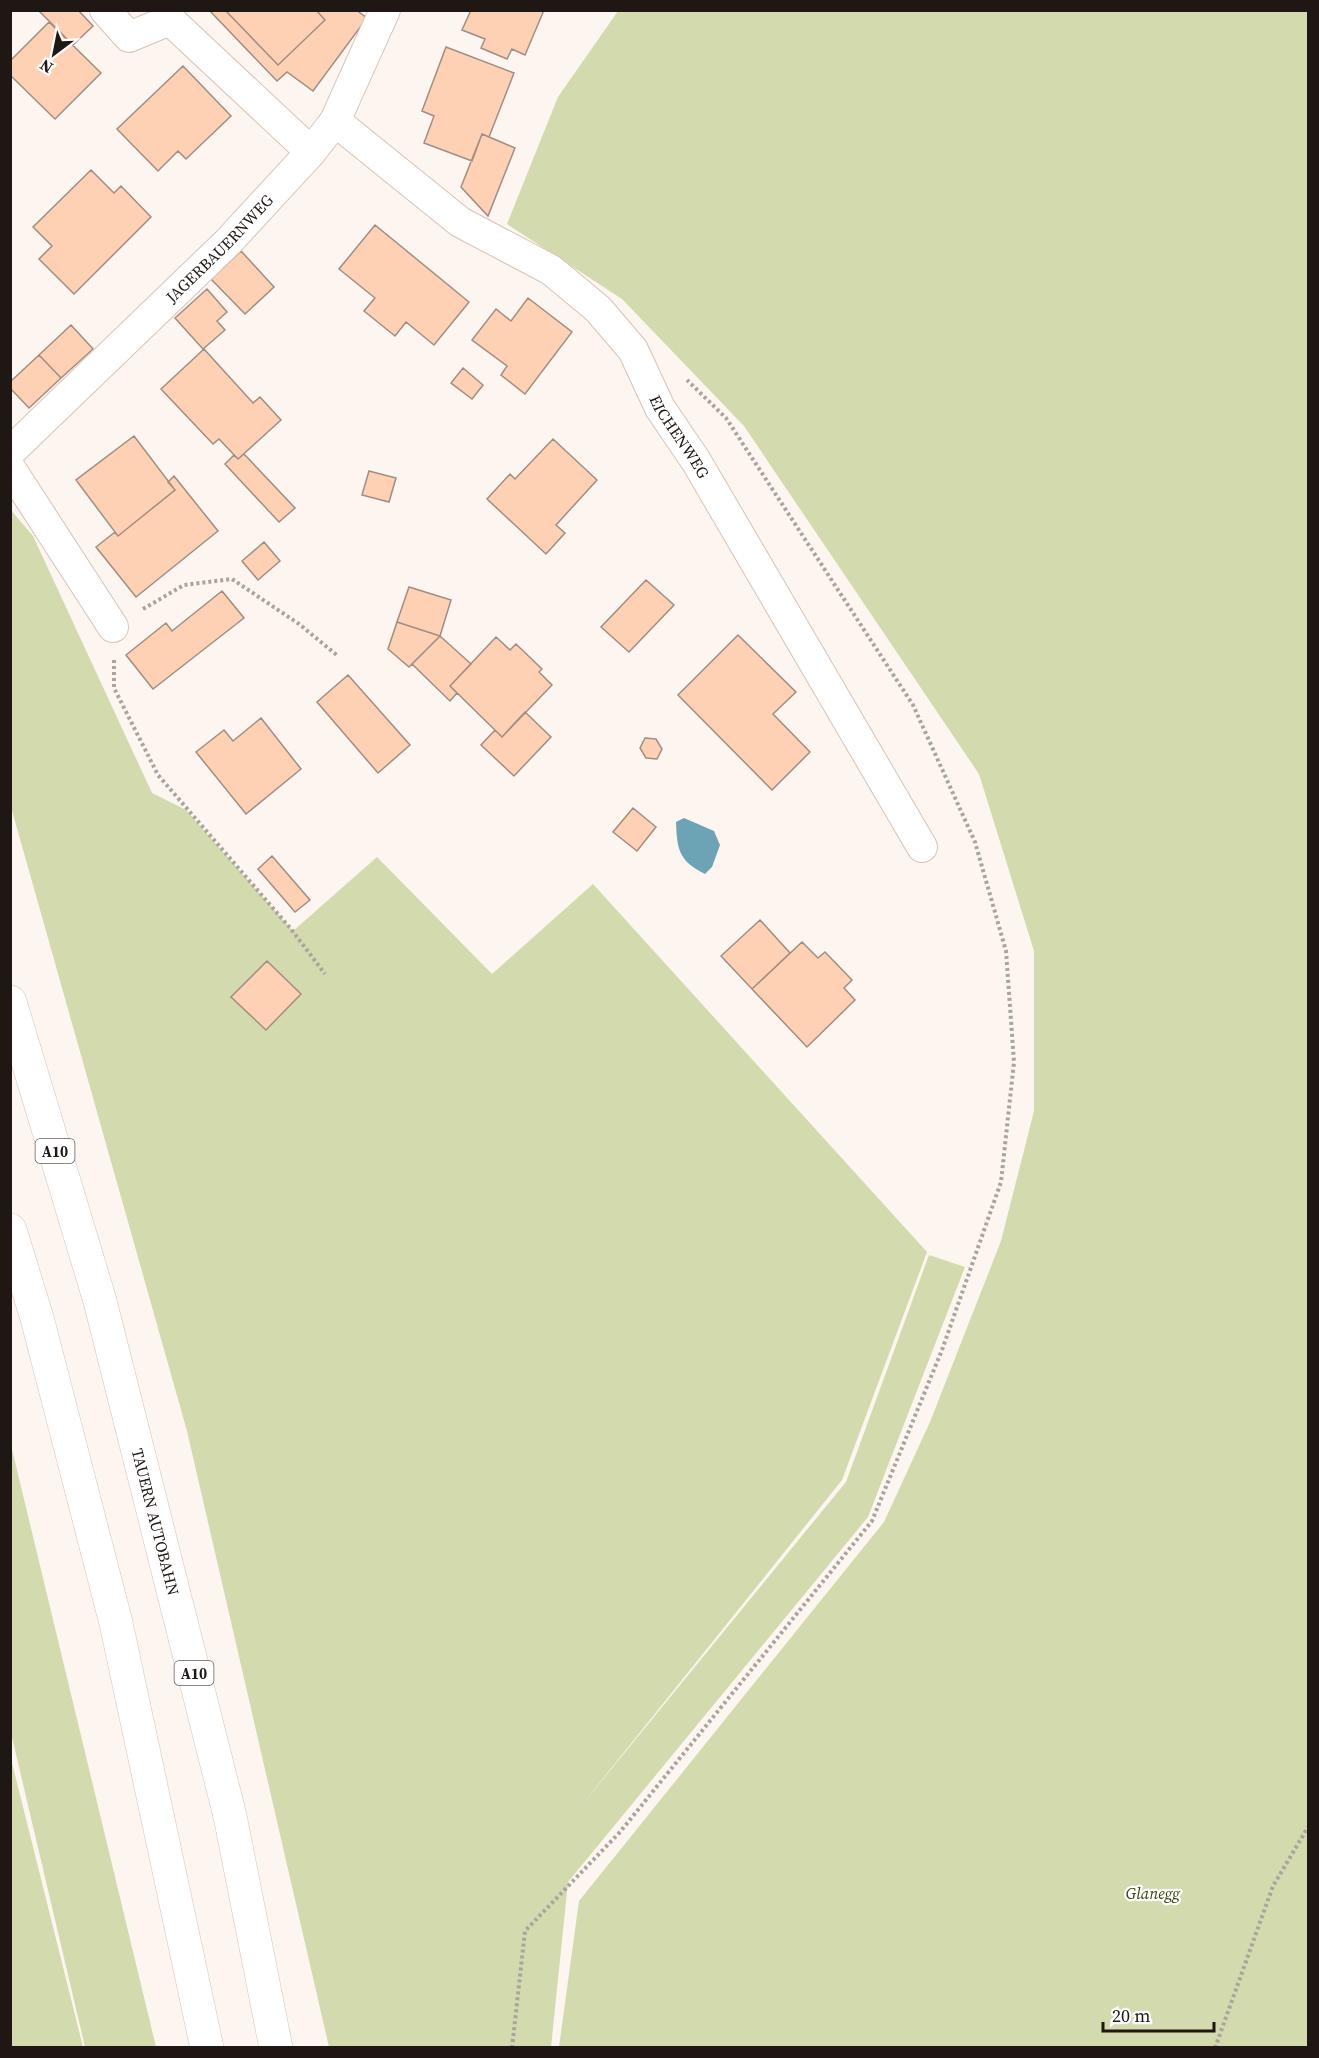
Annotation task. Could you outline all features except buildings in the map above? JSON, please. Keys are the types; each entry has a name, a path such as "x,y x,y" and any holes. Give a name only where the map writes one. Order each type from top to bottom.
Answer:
{"highway":[{"name":"TAUERN AUTOBAHN","path":"10,1002 100,1301 135,1438 230,1816 276,2048"},
{"path":"10,1230 37,1318 116,1623 207,2048"}],"street":[{"path":"105,10 129,37 170,20 311,152"},
{"name":"JAGERBAUERNWEG","path":"10,452 228,242 311,152 335,121 385,10"},
{"name":"EICHENWEG","path":"335,121 460,222 551,270 598,309 633,350 660,408 696,461 922,847"},
{"path":"10,468 113,627"}],"path":[{"path":"512,2048 525,1931 620,1832 872,1521 942,1350 1001,1182 1014,1062 1006,951 975,842 913,705 726,418 684,378"},
{"path":"325,974 291,929 158,775 114,688 113,627 184,585 232,579 299,624 338,656"},
{"path":"1215,2048 1273,1886 1308,1827"}],"green space":[{"name":"Glanegg","path":"618,11 1308,11 1308,2047 559,2047 579,1901 884,1522 930,1422 1001,1241 1034,1111 1034,951 979,774 744,426 622,299 507,224 558,97"},
{"path":"10,509 33,536 152,793 186,810 293,931 377,857 492,974 593,884 927,1252 842,1480 577,1811 846,1482 929,1255 965,1267 868,1517 568,1882 551,2047 329,2047 187,1431 11,807"},
{"path":"10,1441 156,2047 85,2047 11,1733"},
{"path":"11,1759 83,2047 11,2047"}],"water":[{"path":"684,818 714,831 720,845 712,867 705,874 684,859 678,846 676,822"}]}
